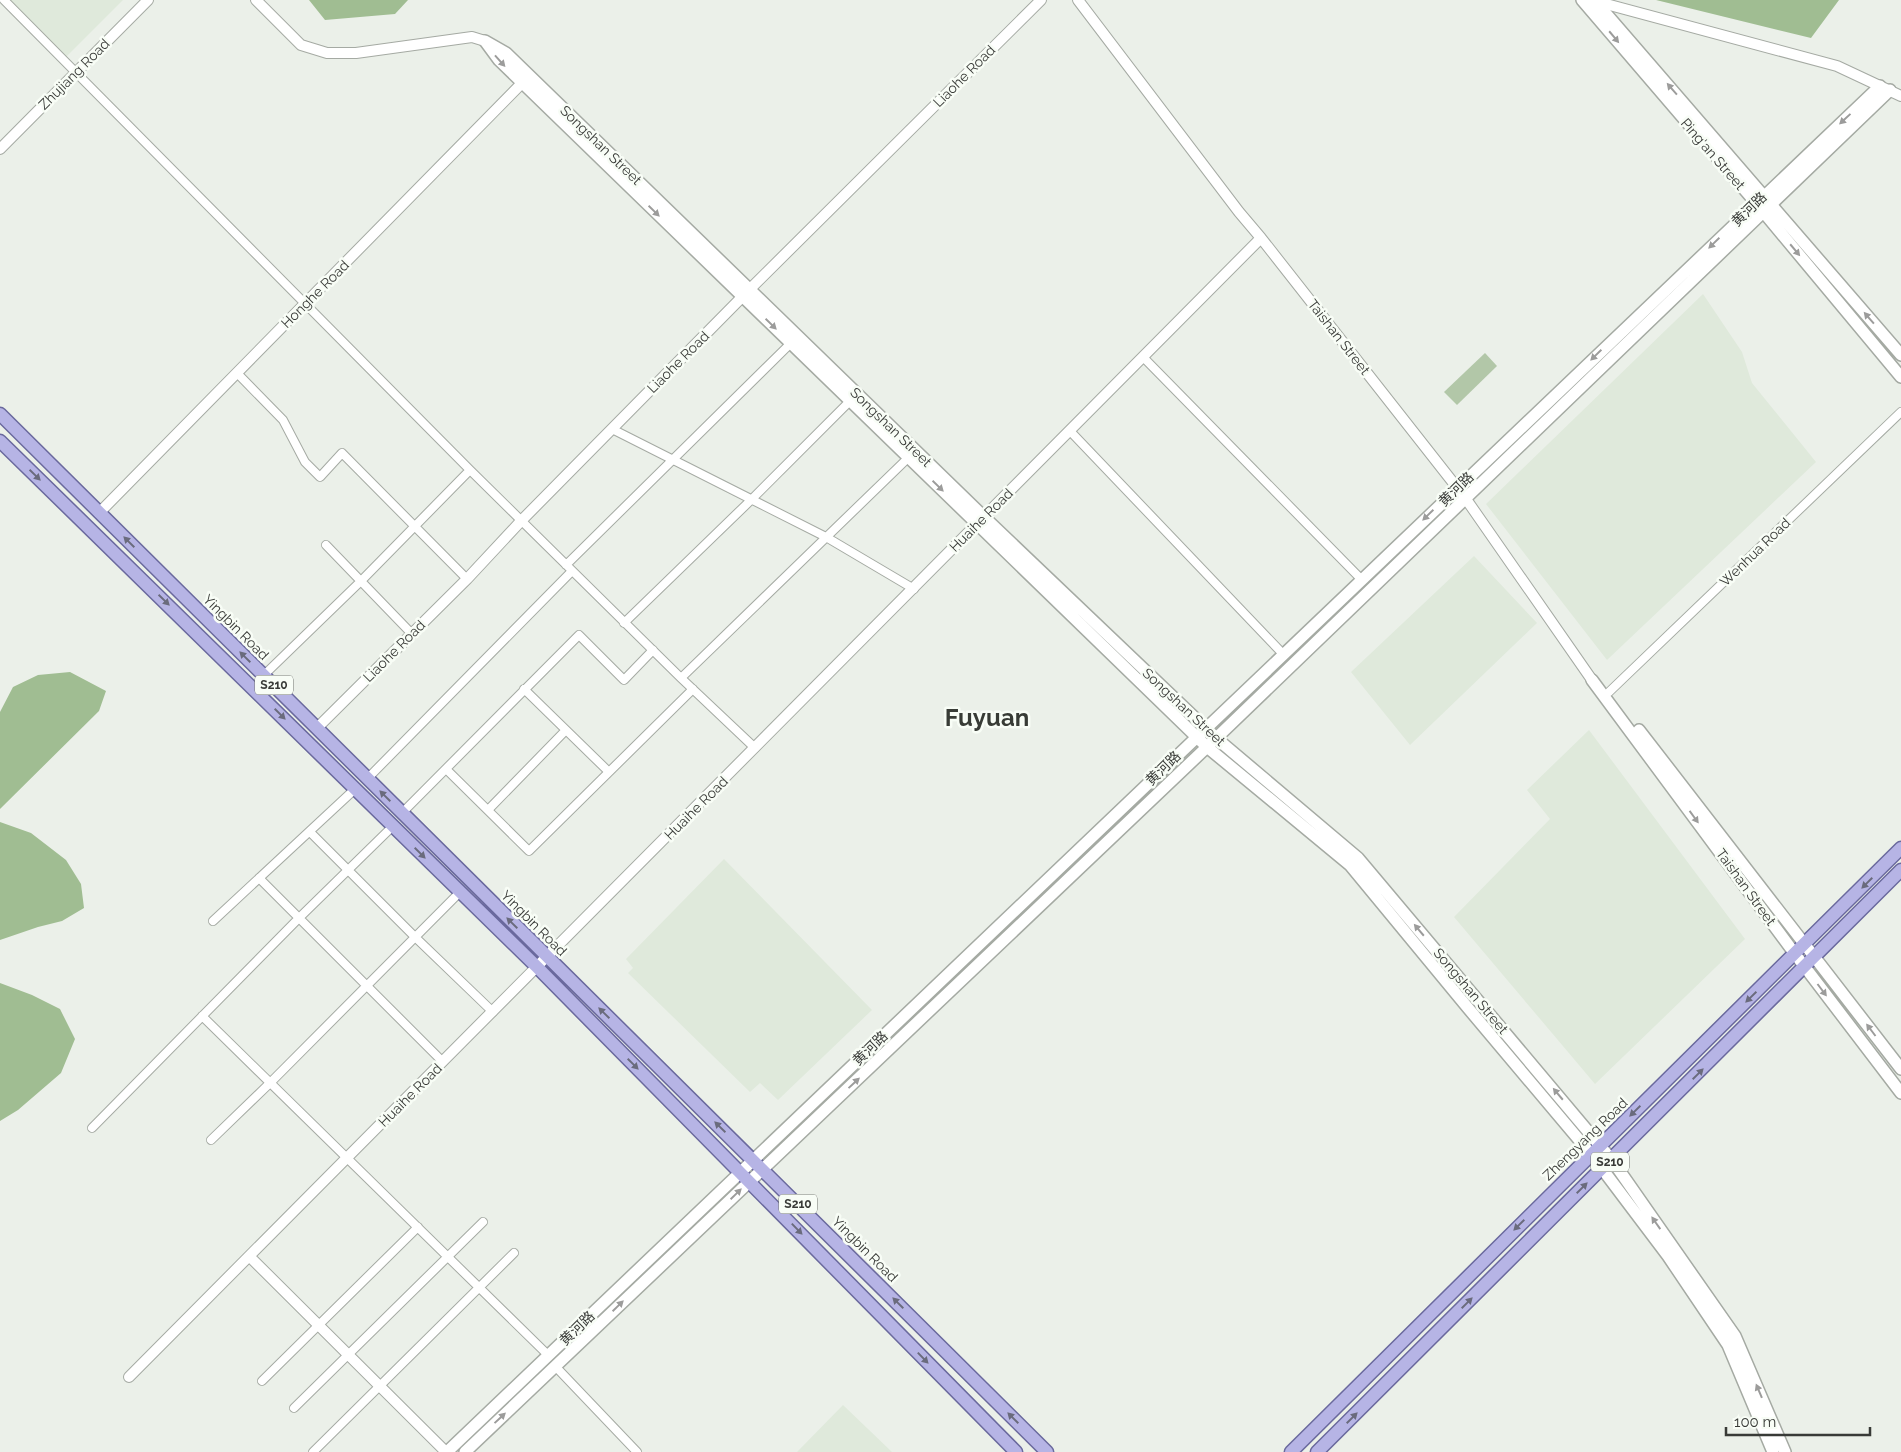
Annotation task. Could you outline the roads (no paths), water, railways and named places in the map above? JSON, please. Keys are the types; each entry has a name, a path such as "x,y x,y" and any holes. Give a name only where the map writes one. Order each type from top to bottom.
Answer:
{"main road":[{"name":"Ping'an Street","path":"1582,0 1760,199"},
{"name":"Ping'an Street","path":"1593,1 1760,199 1901,377"},
{"name":"Songshan Street","path":"485,41 506,53 526,79 981,520 1216,738 1358,858 1596,1149 1735,1336 1785,1452"},
{"name":"黄河路","path":"465,1452 1205,728 1760,199 1885,88"},
{"name":"黄河路","path":"758,1164 1207,747 1466,500 1768,209 1885,88"},
{"name":"Ping'an Street","path":"1768,209 1901,355"},
{"name":"Songshan Street","path":"746,293 791,344 908,458 981,520 1196,737 1350,865 1468,1008 1596,1149"},
{"name":"Yingbin Road","path":"0,414 368,778 745,1177 1016,1452"},
{"name":"Yingbin Road","path":"0,441 460,892 542,962 758,1164 1047,1452"},
{"name":"Taishan Street","path":"1592,680 1609,692 1901,1069"},
{"name":"Taishan Street","path":"1592,680 1795,954 1901,1093"},
{"name":"Zhengyang Road","path":"1291,1452 1901,848"},
{"name":"S210","path":"1317,1452 1901,870"},
{"name":"Songshan Street","path":"1607,1164 1728,1345 1774,1452"},
{"name":"黄河路","path":"447,1452 548,1355 745,1177"}],"street":[{"path":"4,0 521,521 680,678 755,748"},
{"name":"Zhujiang Road","path":"0,149 148,0"},
{"name":"Songshan Street","path":"256,0 301,45 327,53 356,53 472,37 485,41"},
{"name":"Liaohe Road","path":"317,728 412,634 746,293 1042,0"},
{"name":"Taishan Street","path":"1078,0 1239,212 1262,238 1457,488 1592,680"},
{"path":"1593,1 1838,66 1901,96"},
{"name":"Honghe Road","path":"100,513 526,79"},
{"name":"Huaihe Road","path":"129,1377 1262,238"},
{"path":"368,778 674,459 791,344"},
{"path":"1143,357 1361,579"},
{"path":"237,373 283,420 305,462 320,476 342,453 467,578"},
{"path":"624,622 752,499 850,401"},
{"name":"Wenhua Road","path":"1609,692 1901,412"},
{"path":"612,429 826,537 914,589"},
{"path":"1070,431 1283,654"},
{"path":"680,678 908,458"},
{"path":"264,676 470,470"},
{"path":"326,545 412,634"},
{"path":"402,813 578,635 624,680 653,650"},
{"path":"524,689 609,772"},
{"path":"446,769 530,851 692,689"},
{"path":"488,810 566,730"},
{"path":"213,921 355,789"},
{"path":"92,1128 299,918 393,826"},
{"path":"310,832 493,1012"},
{"path":"259,878 443,1062"},
{"path":"210,1140 270,1083 460,892"},
{"path":"202,1016 548,1355"},
{"path":"294,1408 483,1222"},
{"path":"262,1381 418,1227"},
{"path":"313,1452 514,1253"},
{"path":"250,1257 447,1452"},
{"path":"555,1366 638,1452"}],"district":[{"name":"Fuyuan","path":"987,718"}]}
